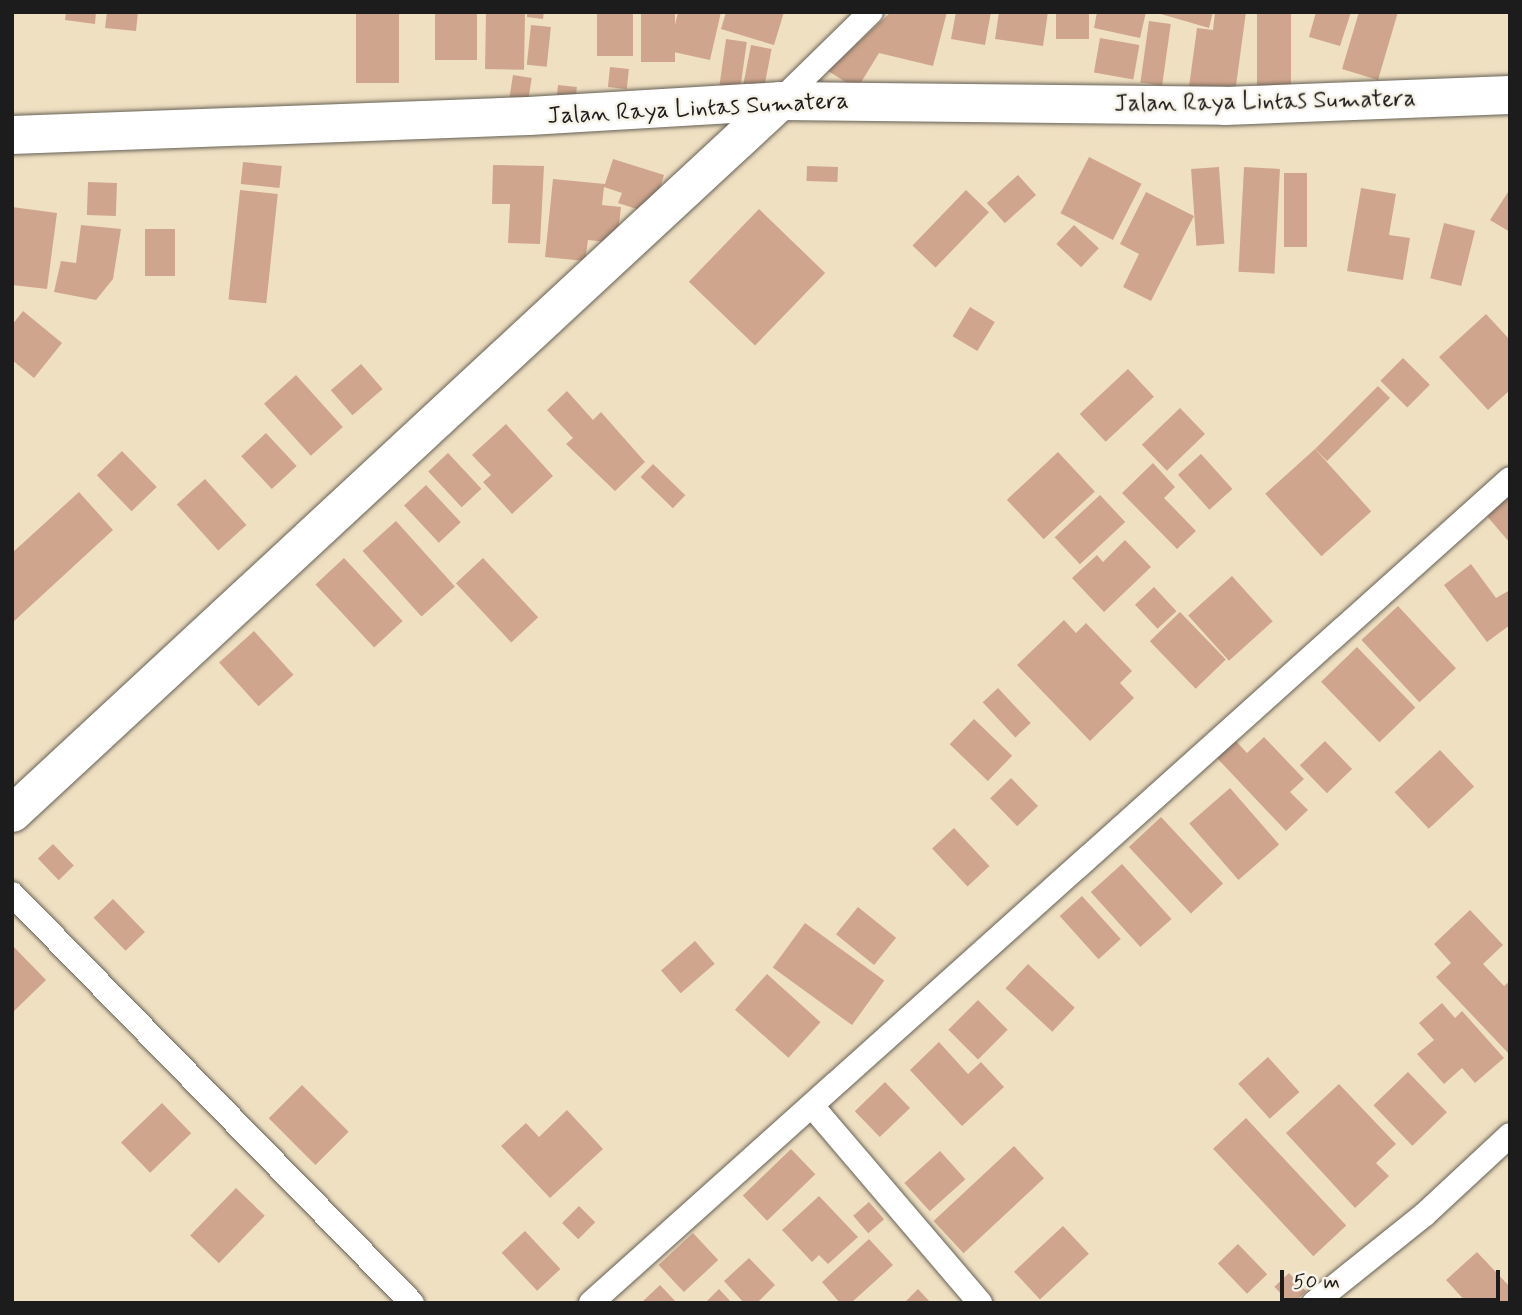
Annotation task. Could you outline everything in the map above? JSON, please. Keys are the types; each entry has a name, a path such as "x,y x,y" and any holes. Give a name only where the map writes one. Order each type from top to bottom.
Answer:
{"highway":[{"name":"Jalan Raya Lintas Sumatera","path":"12,135 529,116 780,100 1225,106 1510,95"}],"street":[{"path":"12,813 872,12"},
{"path":"591,1303 1510,479"},
{"path":"12,894 412,1303"},
{"path":"812,1106 980,1303"},
{"path":"1314,1303 1424,1215 1510,1135"}],"building":[{"path":"66,12 96,12 95,24 65,20"},
{"path":"107,12 138,12 136,31 105,28"},
{"path":"356,12 399,12 399,83 356,83"},
{"path":"435,12 477,12 477,60 435,60"},
{"path":"486,12 525,13 524,70 485,69"},
{"path":"527,12 544,12 543,19 527,17"},
{"path":"597,12 633,12 633,56 597,56"},
{"path":"641,12 675,12 675,62 641,62"},
{"path":"678,12 721,12 710,60 669,51"},
{"path":"726,12 784,12 774,45 721,29"},
{"path":"891,12 947,12 933,66 879,53 857,89 828,71"},
{"path":"956,12 991,12 985,45 951,39"},
{"path":"999,12 1048,12 1043,46 995,39"},
{"path":"1056,12 1089,12 1089,39 1056,39"},
{"path":"1097,12 1146,12 1140,38 1094,28"},
{"path":"1154,12 1213,12 1209,28"},
{"path":"1215,12 1246,12 1235,93 1189,87 1197,28 1213,30"},
{"path":"1257,12 1291,12 1291,94 1257,94"},
{"path":"1316,12 1351,12 1340,46 1309,37"},
{"path":"1359,12 1398,12 1378,80 1342,69"},
{"path":"1149,21 1171,24 1162,85 1140,82"},
{"path":"531,25 551,27 547,67 527,65"},
{"path":"1100,38 1139,45 1133,79 1094,72"},
{"path":"726,39 747,42 740,90 719,88"},
{"path":"751,45 772,49 762,97 742,93"},
{"path":"610,67 629,69 627,89 608,87"},
{"path":"513,75 532,78 528,100 510,97"},
{"path":"558,85 577,87 575,107 556,105"},
{"path":"1089,157 1142,184 1113,240 1060,213"},
{"path":"613,159 664,175 652,214 618,203 622,193 604,187 602,205 621,207 617,243 588,240 585,261 545,257 553,179 605,184"},
{"path":"243,162 282,166 279,188 241,184"},
{"path":"493,165 544,166 540,244 508,243 510,204 492,204"},
{"path":"807,166 838,167 837,182 806,181"},
{"path":"1219,167 1224,244 1196,246 1191,169"},
{"path":"1244,167 1280,169 1274,274 1239,272"},
{"path":"1284,173 1307,173 1307,247 1284,247"},
{"path":"1018,175 1036,195 1005,223 987,203"},
{"path":"88,182 117,183 116,216 87,215"},
{"path":"1361,188 1396,194 1389,235 1410,238 1403,280 1347,271"},
{"path":"1510,189 1510,232 1490,220"},
{"path":"240,190 278,194 266,303 229,299"},
{"path":"966,190 989,212 936,268 913,245"},
{"path":"1146,192 1194,216 1151,301 1123,287 1139,254 1120,244"},
{"path":"12,207 57,213 47,289 12,285"},
{"path":"759,209 825,273 755,346 689,282"},
{"path":"1444,223 1475,231 1461,286 1430,278"},
{"path":"81,225 121,229 113,279 96,300 54,292 61,261 76,263"},
{"path":"1074,225 1099,248 1081,267 1056,244"},
{"path":"145,229 175,229 175,276 145,276"},
{"path":"970,307 995,322 977,351 952,336"},
{"path":"23,311 62,343 34,378 12,360 12,325"},
{"path":"1486,314 1510,340 1510,390 1488,410 1439,357"},
{"path":"1403,358 1430,385 1407,407 1380,381"},
{"path":"361,364 383,389 352,415 331,390"},
{"path":"1128,369 1154,397 1106,442 1080,414"},
{"path":"296,375 343,427 311,456 264,404"},
{"path":"1378,386 1390,398 1327,461 1315,449"},
{"path":"567,391 593,420 601,412 645,462 615,491 566,444 573,438 547,410"},
{"path":"1180,408 1205,434 1167,471 1142,445"},
{"path":"506,424 553,476 512,514 483,482 491,475 472,455"},
{"path":"266,433 297,466 272,489 241,456"},
{"path":"1315,449 1371,511 1321,556 1265,494"},
{"path":"122,451 157,487 132,511 97,475"},
{"path":"1058,452 1095,491 1044,539 1007,500"},
{"path":"448,453 481,489 462,507 428,471"},
{"path":"1201,454 1232,489 1209,510 1178,475"},
{"path":"1153,463 1175,487 1164,498 1196,531 1177,549 1122,493"},
{"path":"653,464 685,495 673,508 640,477"},
{"path":"205,479 246,525 218,551 177,504"},
{"path":"426,485 461,522 439,543 404,505"},
{"path":"79,492 113,530 12,623 12,553"},
{"path":"1510,494 1510,543 1486,515"},
{"path":"1100,495 1125,522 1080,564 1055,537"},
{"path":"396,521 455,586 421,617 363,551"},
{"path":"1125,540 1151,567 1104,612 1072,578 1097,555 1103,562"},
{"path":"344,558 403,621 374,647 315,585"},
{"path":"483,558 538,617 511,642 456,583"},
{"path":"1471,564 1496,598 1510,590 1510,625 1487,642 1444,585"},
{"path":"1232,576 1273,621 1229,661 1188,615"},
{"path":"1154,587 1177,611 1157,629 1135,605"},
{"path":"1398,606 1456,668 1419,702 1361,640"},
{"path":"1180,612 1226,659 1196,689 1150,641"},
{"path":"1064,620 1076,633 1086,623 1132,671 1120,683 1134,698 1090,741 1017,665"},
{"path":"254,631 293,675 259,706 219,662"},
{"path":"1357,647 1415,707 1379,742 1321,682"},
{"path":"998,688 1031,723 1015,737 983,702"},
{"path":"974,719 1012,756 988,781 950,744"},
{"path":"1264,737 1304,779 1290,792 1308,810 1286,831 1216,757 1235,740 1247,753"},
{"path":"1325,741 1352,769 1327,793 1300,765"},
{"path":"1440,750 1474,787 1429,829 1395,792"},
{"path":"1011,778 1038,806 1017,826 990,798"},
{"path":"1230,788 1279,845 1238,880 1189,823"},
{"path":"1161,817 1223,884 1191,914 1129,847"},
{"path":"954,828 989,866 968,886 932,848"},
{"path":"53,844 74,866 59,880 38,859"},
{"path":"1122,864 1172,919 1140,947 1091,892"},
{"path":"1082,896 1121,939 1099,959 1060,916"},
{"path":"113,899 145,932 126,951 94,918"},
{"path":"858,907 896,938 874,965 836,934"},
{"path":"1470,910 1503,945 1483,964 1504,986 1510,981 1510,1055 1436,977 1451,963 1434,944"},
{"path":"805,923 884,981 852,1025 773,967"},
{"path":"695,941 715,964 681,993 661,971"},
{"path":"12,945 46,980 12,1013"},
{"path":"1028,964 1075,1008 1052,1032 1005,988"},
{"path":"767,974 821,1022 788,1058 735,1010"},
{"path":"978,1000 1008,1030 978,1059 948,1030"},
{"path":"1442,1003 1455,1018 1462,1011 1504,1058 1475,1083 1462,1068 1444,1084 1417,1054 1434,1040 1419,1023"},
{"path":"939,1042 968,1074 981,1062 1004,1087 962,1126 910,1070"},
{"path":"1268,1057 1299,1092 1270,1119 1238,1084"},
{"path":"1408,1072 1447,1112 1412,1146 1373,1105"},
{"path":"885,1082 910,1108 880,1137 855,1111"},
{"path":"1339,1084 1396,1144 1376,1163 1389,1176 1355,1208 1286,1133"},
{"path":"302,1085 349,1132 315,1165 269,1118"},
{"path":"162,1103 191,1133 150,1173 121,1143"},
{"path":"567,1110 603,1149 550,1198 501,1146 526,1123 539,1137"},
{"path":"1246,1118 1346,1226 1313,1256 1213,1149"},
{"path":"1014,1146 1044,1178 964,1253 934,1221"},
{"path":"791,1149 815,1174 767,1221 743,1196"},
{"path":"940,1151 965,1179 930,1211 904,1183"},
{"path":"236,1188 265,1216 219,1263 190,1235"},
{"path":"819,1196 858,1237 828,1264 819,1255 812,1262 782,1230"},
{"path":"869,1202 884,1219 868,1233 853,1216"},
{"path":"579,1206 595,1222 578,1239 562,1223"},
{"path":"1063,1226 1089,1254 1040,1299 1014,1272"},
{"path":"525,1231 560,1269 537,1291 502,1253"},
{"path":"693,1233 718,1260 684,1292 659,1265"},
{"path":"869,1239 893,1265 851,1303 840,1303 822,1282"},
{"path":"1238,1244 1267,1274 1247,1294 1218,1263"},
{"path":"1477,1252 1510,1287 1510,1303 1467,1303 1446,1280"},
{"path":"749,1258 775,1285 757,1303 744,1303 724,1281"},
{"path":"1289,1273 1306,1291 1293,1303 1290,1303 1274,1287"},
{"path":"660,1285 677,1303 641,1303"},
{"path":"719,1289 732,1303 705,1303"},
{"path":"918,1289 931,1303 904,1303"}]}
